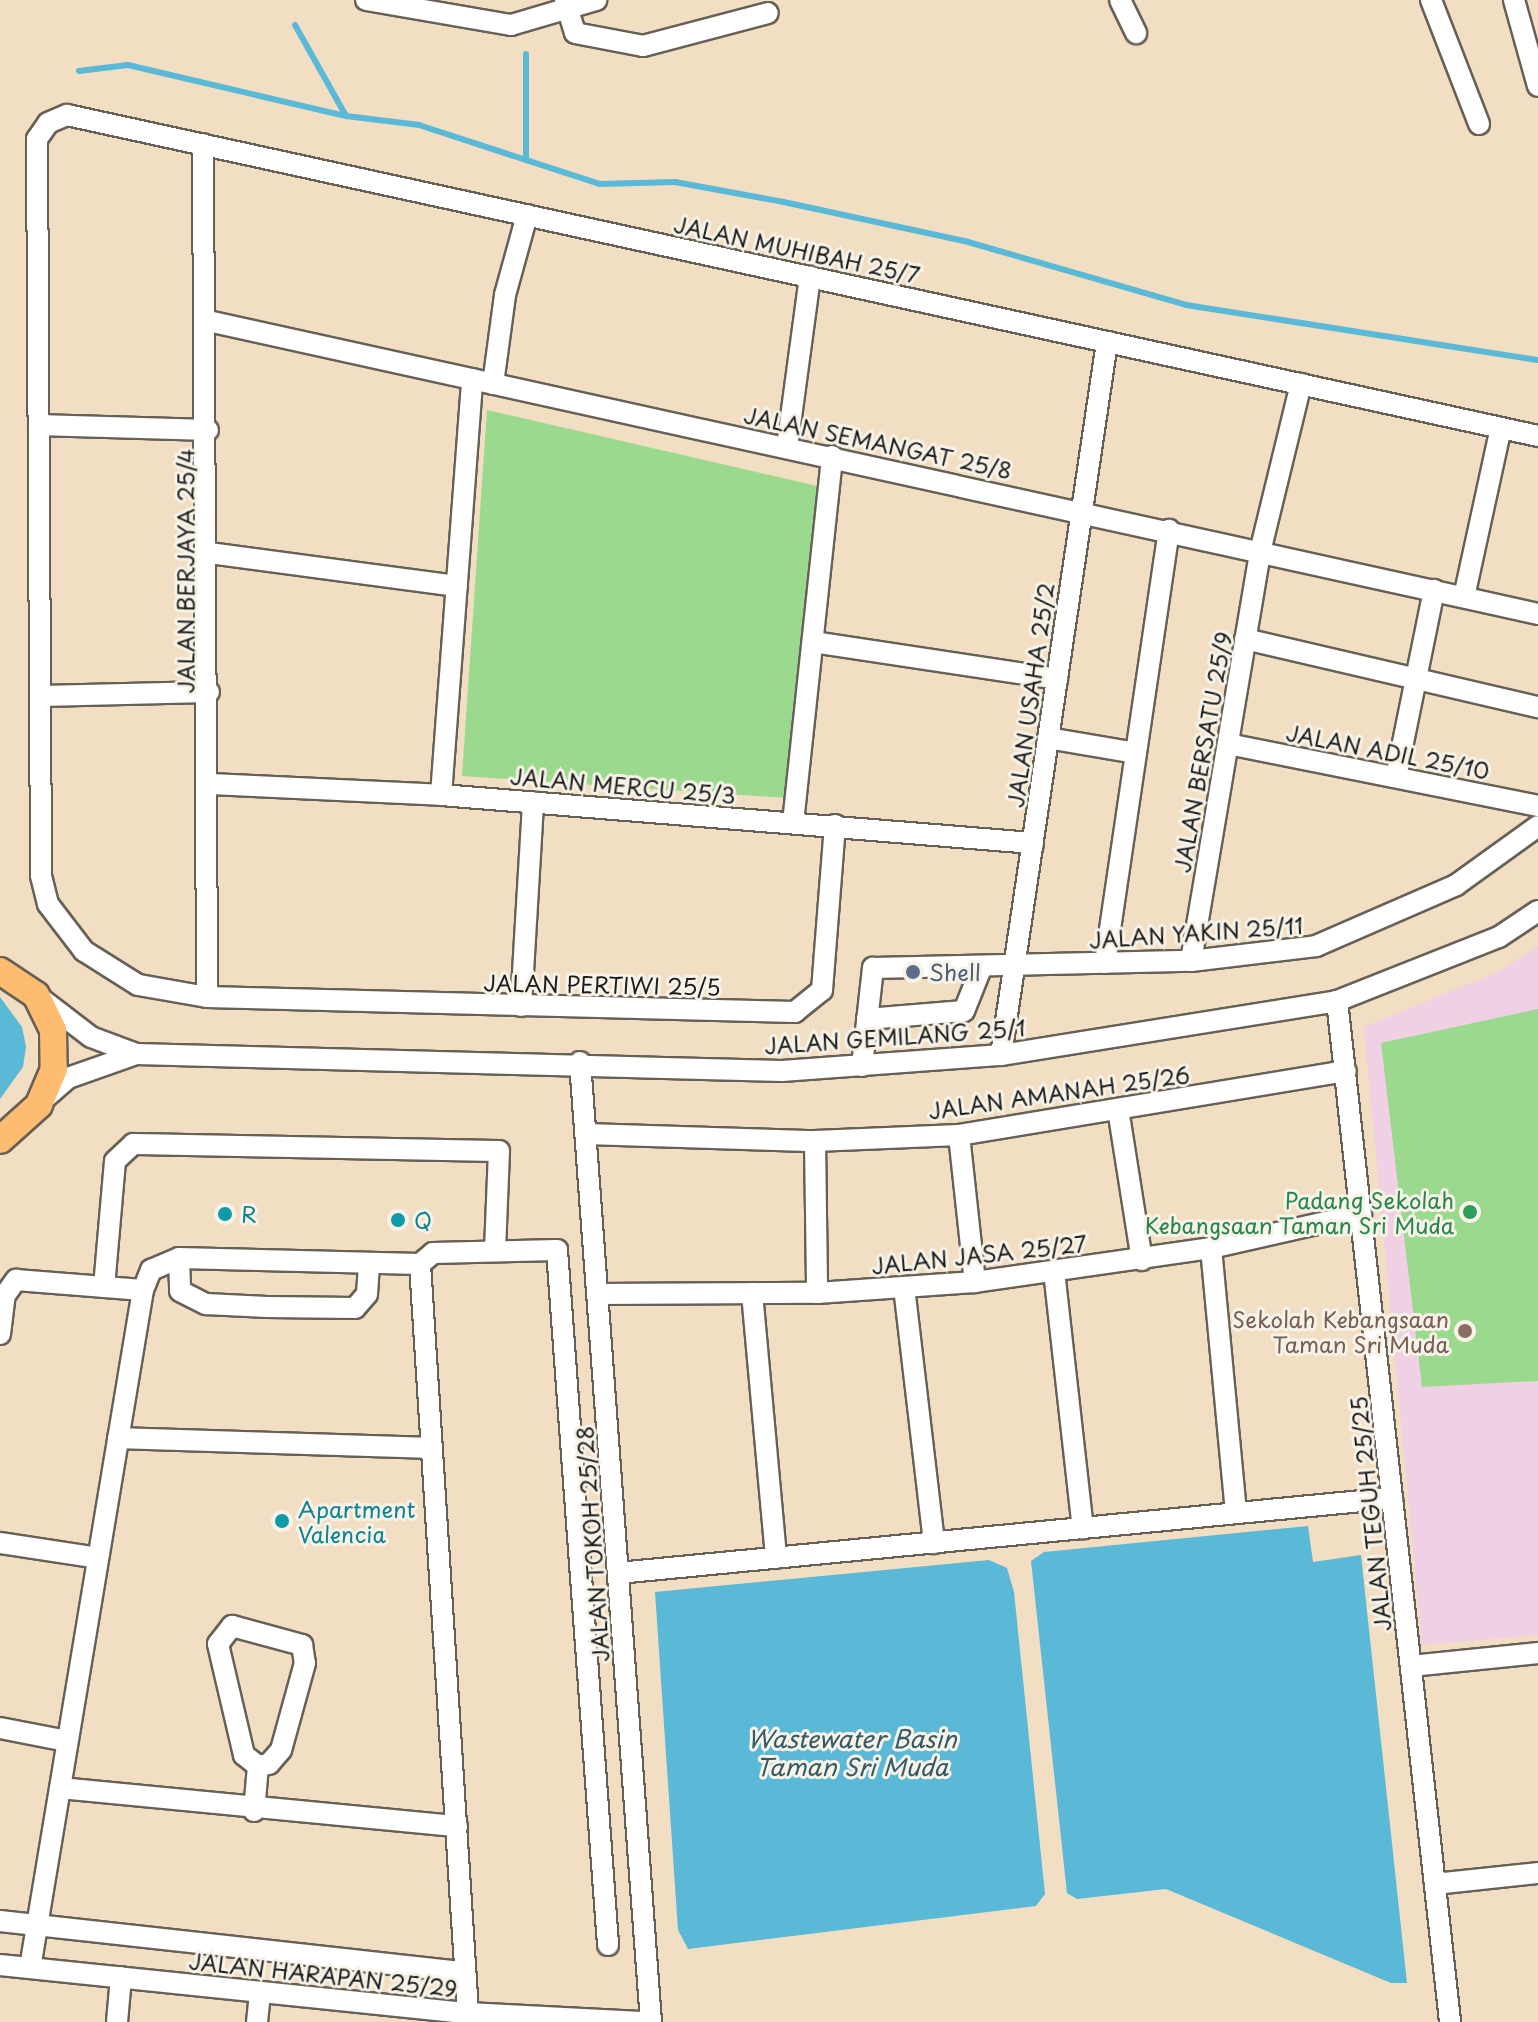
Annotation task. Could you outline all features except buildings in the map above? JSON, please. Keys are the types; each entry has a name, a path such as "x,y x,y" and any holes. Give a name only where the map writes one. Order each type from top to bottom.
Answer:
{"main road":[{"path":"0,951 31,990 53,1030 54,1069 39,1105 4,1134"},
{"path":"0,971 31,990"}],"street":[{"path":"366,0 511,25 573,3 575,33 643,46 768,13"},
{"path":"1120,0 1136,33"},
{"path":"1431,0 1479,124"},
{"path":"1514,0 1538,86"},
{"name":"JALAN MUHIBAH 25/7","path":"48,123 67,115 1538,436"},
{"name":"JALAN PERTIWI 25/5","path":"48,123 37,139 41,875 48,904 84,951 138,985 207,997 795,1012 812,1004 822,990 835,825"},
{"name":"JALAN BERJAYA 25/4","path":"203,144 208,321 210,784 207,997"},
{"path":"493,384 509,305 505,295 527,215"},
{"path":"787,447 810,277"},
{"name":"JALAN SEMANGAT 25/8","path":"208,321 1082,510 1538,614"},
{"name":"JALAN USAHA 25/2","path":"1001,1055 1017,969 1107,342"},
{"path":"441,795 472,379"},
{"name":"JALAN BERSATU 25/9","path":"1191,961 1260,552 1301,384"},
{"path":"39,425 208,430"},
{"path":"1464,597 1501,428"},
{"path":"793,823 832,456"},
{"path":"1105,963 1169,530"},
{"path":"209,553 457,586"},
{"path":"1396,777 1434,590"},
{"path":"1245,639 1538,707"},
{"path":"813,642 1057,679"},
{"path":"41,696 209,692"},
{"path":"1048,738 1136,753"},
{"name":"JALAN ADIL 25/10","path":"1228,744 1538,806"},
{"name":"JALAN MERCU 25/3","path":"210,784 441,795 1033,843"},
{"path":"521,1006 533,802"},
{"name":"JALAN YAKIN 25/11","path":"867,1019 873,968 980,971 1191,961 1316,946 1456,885 1538,826"},
{"name":"JALAN GEMILANG 25/1","path":"31,990 91,1037 136,1054 580,1062 782,1071 1001,1055 1337,1001 1499,937 1538,911"},
{"path":"862,1066 867,1019 964,1011 980,971"},
{"name":"JALAN TEGUH 25/25","path":"1337,1001 1450,2022"},
{"name":"JALAN GEMILANG 25/1","path":"39,1105 68,1078 136,1054"},
{"name":"JALAN TOKOH 25/28","path":"580,1062 651,2022"},
{"name":"JALAN AMANAH 25/26","path":"586,1134 815,1141 959,1135 1346,1071"},
{"path":"1118,1109 1142,1260"},
{"path":"959,1135 975,1282"},
{"path":"815,1141 817,1293"},
{"path":"104,1287 115,1161 133,1144 499,1151 495,1251"},
{"name":"JALAN JASA 25/27","path":"597,1294 817,1293 975,1282 1211,1248 1361,1214"},
{"path":"1211,1248 1236,1513"},
{"path":"30,1968 143,1290 151,1270 179,1258 420,1264 433,1253 557,1250 608,1945"},
{"path":"179,1258 180,1291 206,1304 267,1307 355,1308 367,1294 369,1263"},
{"path":"420,1264 457,1826 465,1972 464,2016"},
{"path":"1054,1271 1083,1528"},
{"path":"0,1334 5,1295 16,1280 143,1290"},
{"path":"904,1287 934,1543"},
{"path":"752,1293 776,1558"},
{"path":"118,1438 431,1448"},
{"path":"618,1573 1392,1498"},
{"path":"0,1543 98,1558"},
{"path":"232,1626 302,1645 305,1663 281,1750 258,1766 244,1755 218,1644 232,1626"},
{"path":"1411,1666 1538,1653"},
{"path":"0,1728 67,1741"},
{"path":"254,1811 258,1766"},
{"path":"60,1788 254,1811 457,1826"},
{"path":"1435,1884 1538,1873"},
{"path":"0,1921 465,1972"},
{"name":"JALAN HARAPAN 25/29","path":"0,1965 464,2016 641,2022"},
{"path":"117,2022 121,1977"},
{"path":"257,2022 260,1992"}],"shaded area":[{"name":"Sekolah Kebangsaan Taman Sri Muda","path":"1538,946 1538,1635 1422,1645 1364,1027 1498,972"}],"green space":[{"path":"487,410 817,486 787,798 462,776"},
{"name":"Padang Sekolah Kebangsaan Taman Sri Muda","path":"1538,1009 1538,1381 1422,1387 1381,1043"}],"water":[{"path":"0,997 22,1027 26,1047 23,1067 0,1099"},
{"path":"1308,1526 1313,1562 1361,1555 1407,1983 1391,1983 1166,1889 1077,1899 1067,1893 1031,1561 1044,1552"},
{"name":"Wastewater Basin Taman Sri Muda","path":"989,1560 1007,1568 1014,1592 1045,1894 1036,1906 688,1949 678,1930 655,1592"}],"waterway":[{"path":"295,25 346,116"},
{"path":"526,54 526,160"},
{"path":"79,71 128,65 346,116 419,125 599,184 675,182 779,201 968,242 1186,305 1538,360"}],"place":[{"name":"Shell","path":"913,972"},
{"name":"Padang Sekolah Kebangsaan Taman Sri Muda","path":"1470,1212"},
{"name":"R","path":"225,1214"},
{"name":"Q","path":"398,1220"},
{"name":"Sekolah Kebangsaan Taman Sri Muda","path":"1465,1331"},
{"name":"Apartment Valencia","path":"282,1521"}]}
